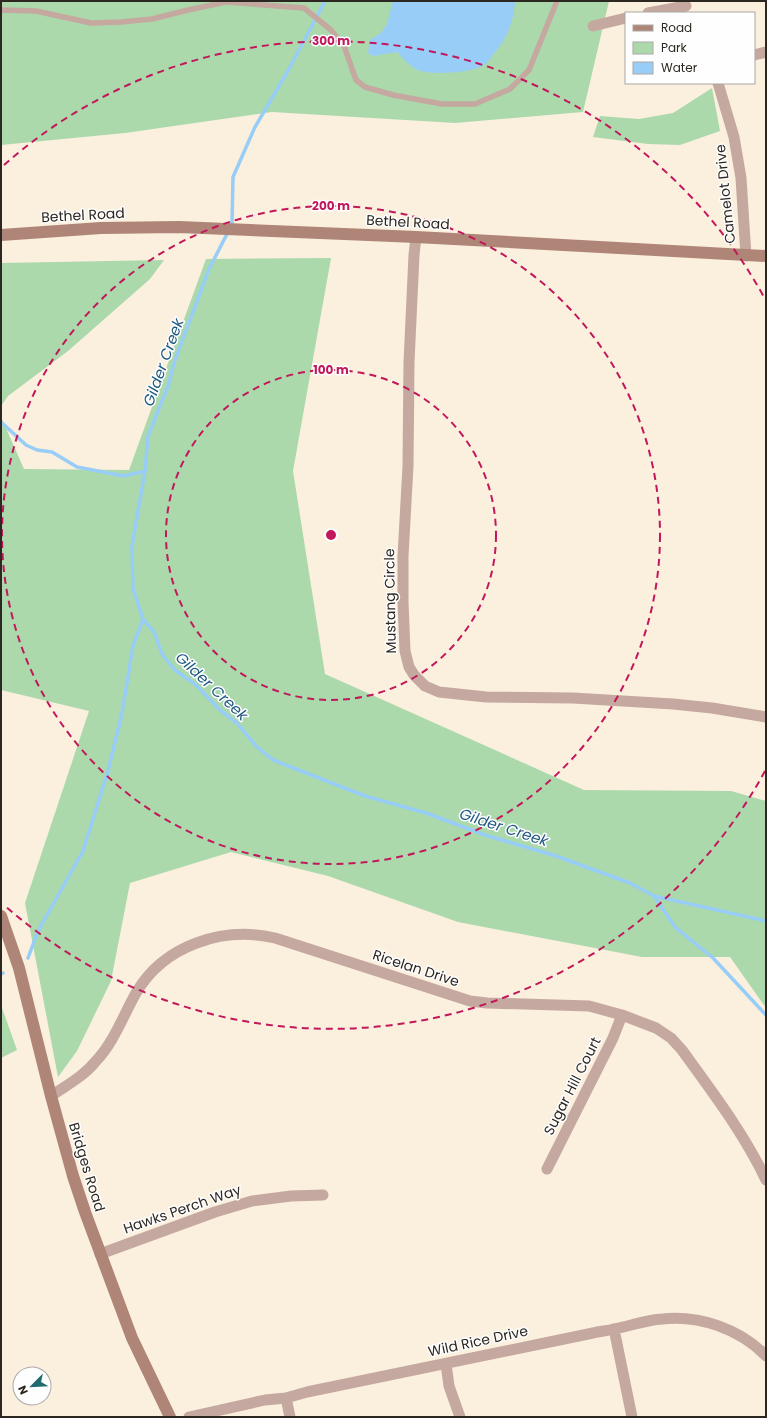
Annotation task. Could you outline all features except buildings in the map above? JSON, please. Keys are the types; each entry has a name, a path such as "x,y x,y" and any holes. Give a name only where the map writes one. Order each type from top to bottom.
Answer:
{"street":[{"path":"654,12 687,7"},
{"path":"593,26 625,18"},
{"path":"755,55 766,52"},
{"name":"Camelot Drive","path":"718,84 734,137 741,178 746,256"},
{"name":"Bethel Road","path":"1,235 101,228 179,227 416,237 766,256"},
{"name":"Mustang Circle","path":"416,237 409,362 408,466 403,556 405,651 409,666 414,675 425,686 439,692 486,697 573,698 673,704 712,708 766,717"},
{"name":"Bridges Road","path":"1,916 19,968 50,1096 73,1176 100,1254 132,1338 170,1417"},
{"name":"Ricelan Drive","path":"50,1096 76,1080 96,1061 109,1044 140,987 159,966 173,955 190,945 207,939 226,935 254,934 275,938 470,1001 487,1003 589,1006 622,1015 656,1028 677,1045 739,1132 754,1155 766,1180"},
{"name":"Sugar Hill Court","path":"547,1169 613,1038 622,1015"},
{"name":"Hawks Perch Way","path":"100,1254 215,1212 252,1201 291,1196 323,1195"},
{"name":"Wild Rice Drive","path":"189,1417 661,1319 693,1319 726,1329 752,1343 766,1356"},
{"path":"614,1329 632,1417"},
{"path":"446,1364 449,1386 460,1417"},
{"path":"286,1398 290,1417"}],"lane":[{"path":"1,10 36,11 91,23 152,19 226,2 304,8 331,30 344,46 356,80 365,88 393,96 442,104 475,104 510,89 529,70 557,1"}],"green space":[{"path":"1,1 609,1 583,112 455,123 272,112 125,133 1,145"},
{"path":"712,88 720,131 680,145 648,144 593,137 600,116 639,119 673,113"},
{"path":"331,258 293,471 325,674 584,790 731,791 766,801 766,1008 730,957 642,957 458,922 328,876 231,852 130,883 111,981 77,1051 58,1077 25,903 89,711 1,690 1,417 24,469 129,470 206,259"},
{"path":"164,260 150,279 68,351 8,396 1,406 1,263"},
{"path":"1,1005 17,1050 1,1058"}],"water":[{"path":"393,1 515,1 513,17 508,31 501,44 487,63 471,70 434,73 417,70 397,52 373,56 368,53 370,40 381,33 387,24"}],"waterway":[{"name":"Gilder Creek","path":"230,227 232,223 233,177 255,127 289,69 325,1"},
{"name":"Gilder Creek","path":"228,232 209,269 174,363 168,386 148,436 145,471 132,546 133,589 143,619 154,632 162,654 175,670 196,685 220,710 237,723 256,746 273,760 365,796 426,813 485,835 556,856 630,883 654,896 766,921"},
{"path":"1,422 26,445 37,450 52,452 77,467 124,476 145,471"},
{"path":"28,958 38,931 83,851 108,771 122,713 133,646 143,619"},
{"path":"654,896 675,927 713,958 766,1015"}]}
